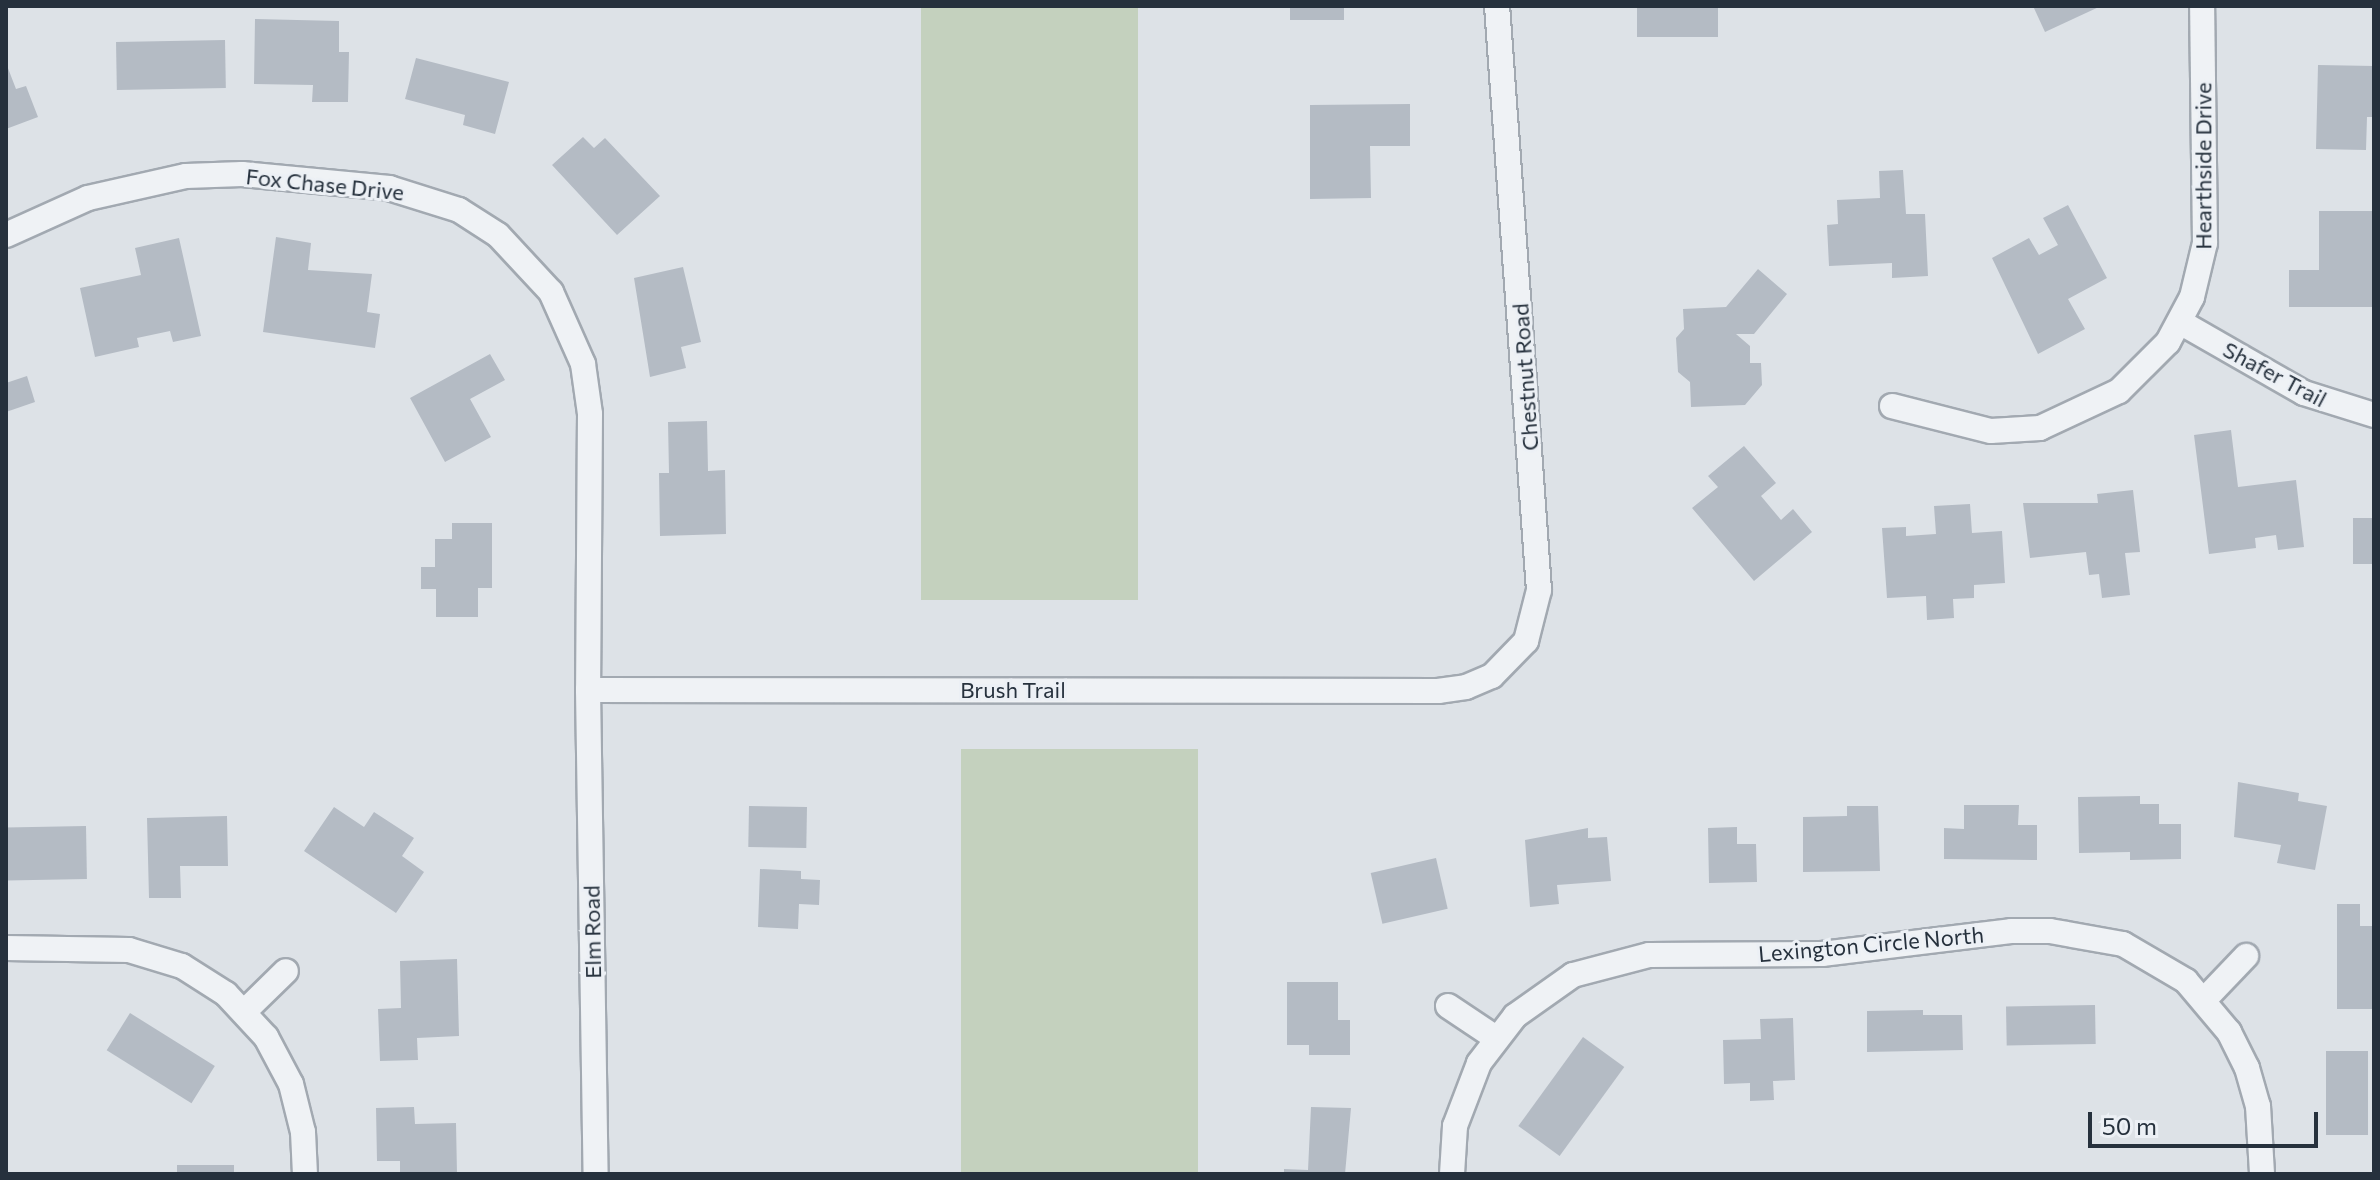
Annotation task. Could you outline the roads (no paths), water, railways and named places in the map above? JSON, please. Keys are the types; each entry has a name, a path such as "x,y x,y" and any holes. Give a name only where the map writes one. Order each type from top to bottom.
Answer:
{"street":[{"name":"Chestnut Road","path":"1438,691 1466,687 1512,660 1536,618 1539,590 1497,6"},
{"name":"Hearthside Drive","path":"1892,406 1991,431 2040,428 2119,391 2152,361 2180,322 2205,243 2202,6"},
{"name":"Fox Chase Drive","path":"6,235 88,198 139,183 242,174 420,195 498,235 551,292 583,364 590,414 588,690"},
{"name":"Shafer Trail","path":"2180,322 2304,393 2374,415"},
{"name":"Brush Trail","path":"588,690 1438,691"},
{"name":"Elm Road","path":"588,690 596,1174"},
{"name":"Lexington Circle North","path":"1452,1174 1455,1126 1464,1095 1496,1038 1543,993 1603,964 1683,953 1822,954 2011,931 2050,931 2123,944 2154,959 2204,1000 2229,1032 2247,1068 2258,1106 2262,1174"},
{"path":"6,948 129,950 182,966 245,1011 266,1037 291,1084 303,1132 305,1174"},
{"path":"2204,1000 2246,956"},
{"path":"245,1011 286,971"},
{"path":"1448,1006 1496,1038"}]}
